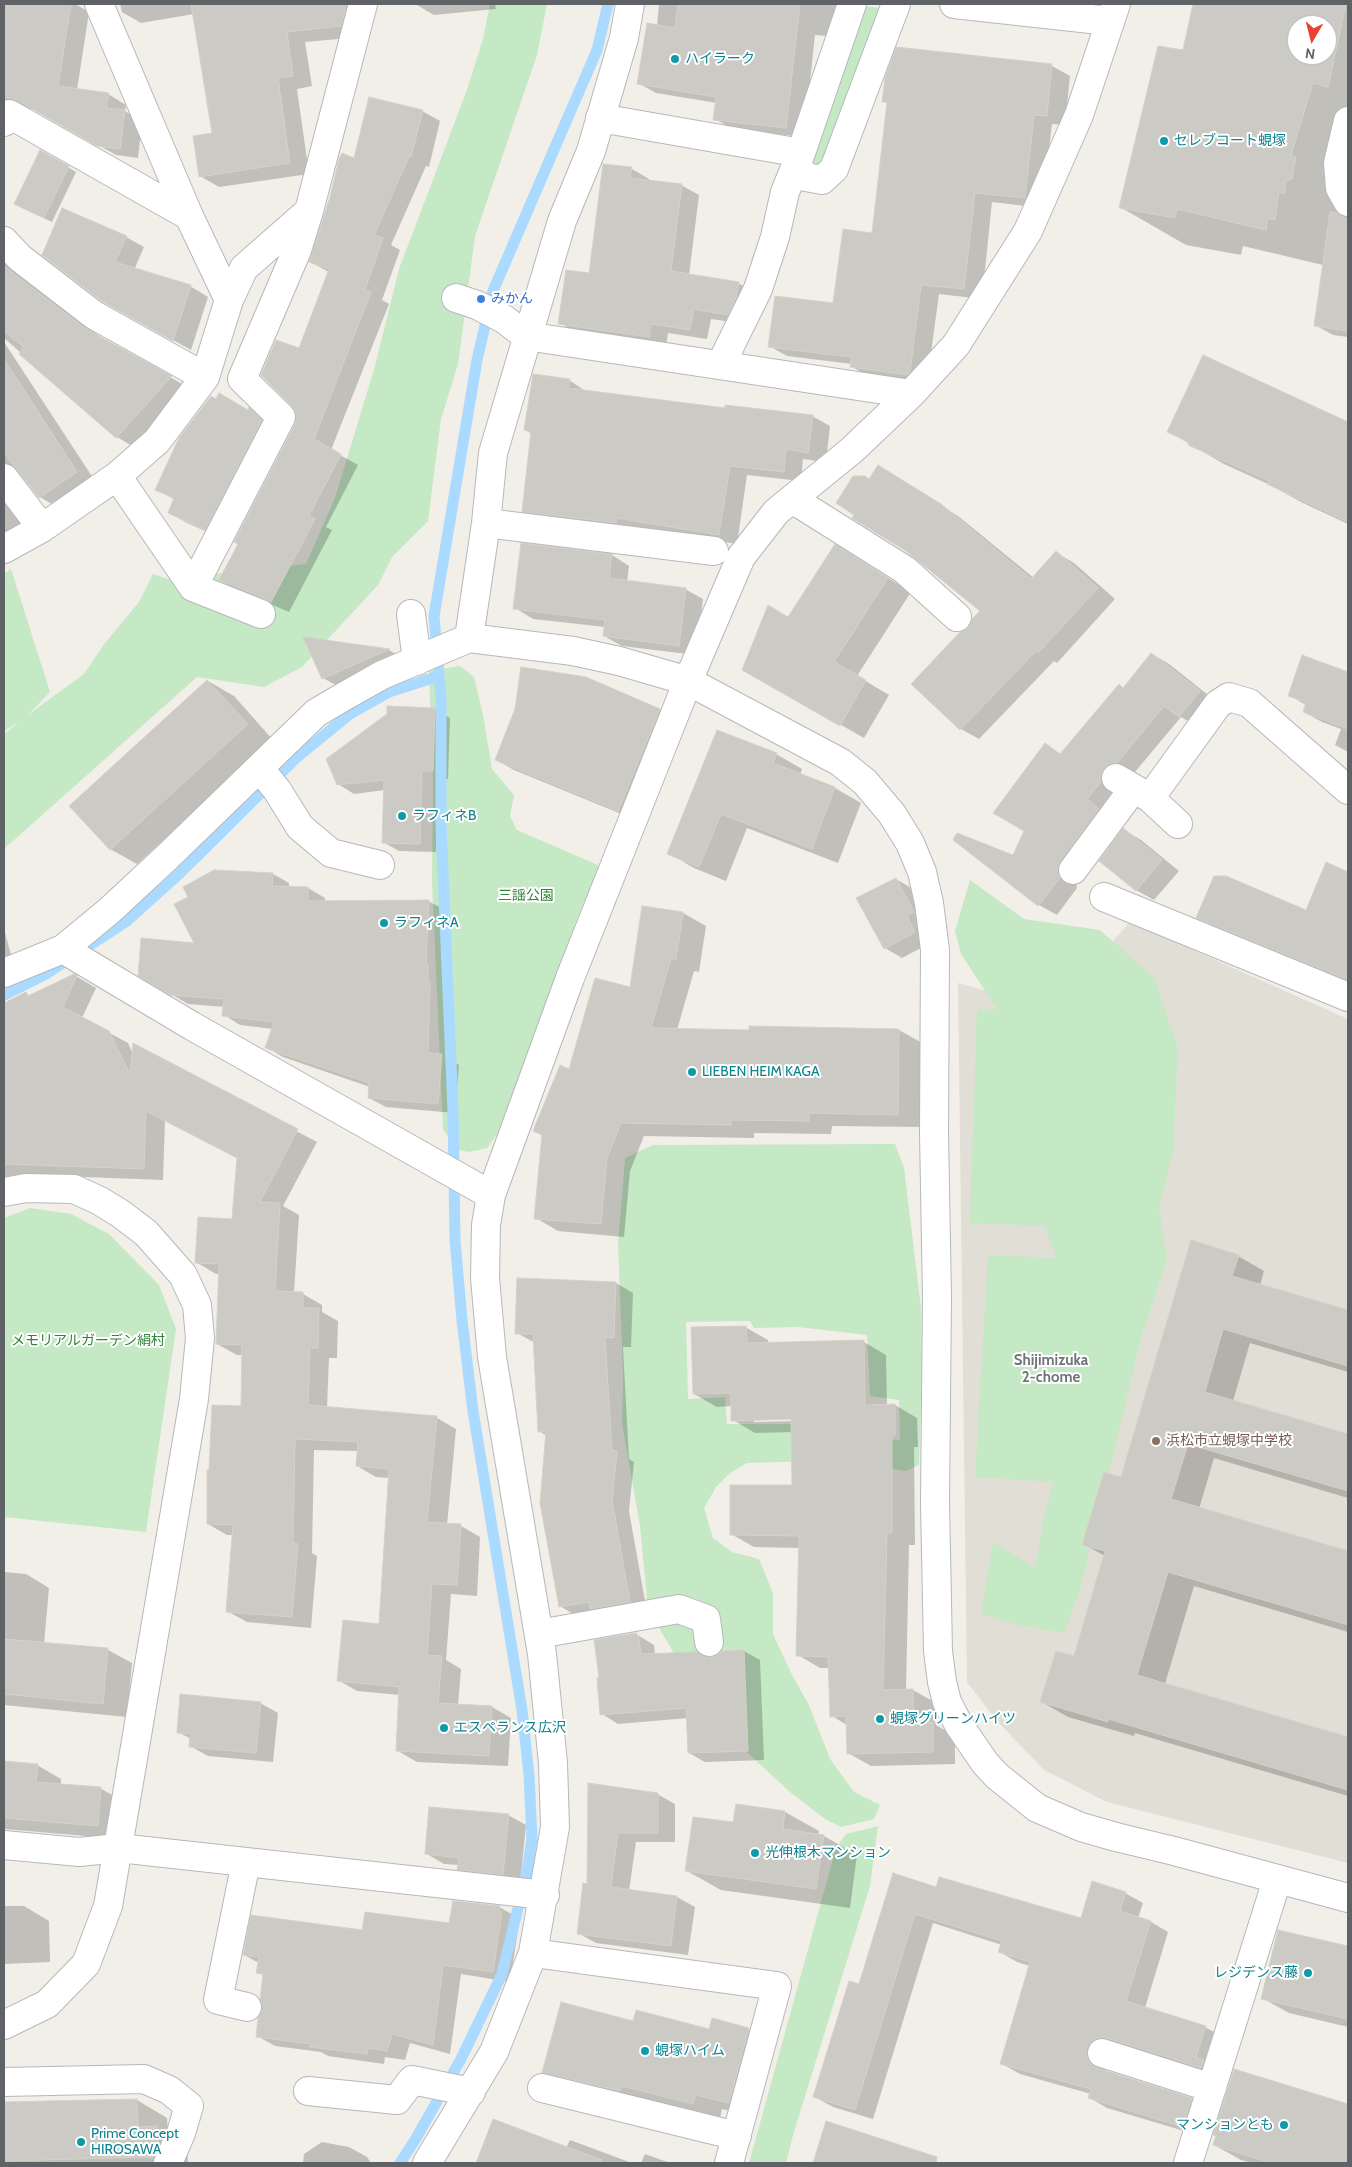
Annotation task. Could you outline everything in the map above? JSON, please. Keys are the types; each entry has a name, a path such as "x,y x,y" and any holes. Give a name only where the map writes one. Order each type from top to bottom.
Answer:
{"street":[{"path":"99,4 189,216 228,300"},
{"path":"193,587 281,417 242,379 297,250 363,4"},
{"path":"440,650 486,523 493,453 526,336 562,221 590,151 624,38 630,4"},
{"path":"721,364 758,288 776,237 786,192 852,4"},
{"path":"799,159 806,177 822,180 834,169 896,4"},
{"path":"427,2163 454,2088 494,2052 533,1953 529,1894 555,1827 553,1763 538,1634 492,1357 485,1278 486,1225 491,1195 570,978 688,681 741,557 776,512 852,450 912,394 956,345 1028,231 1079,115 1112,12 954,4"},
{"path":"4,122 9,114 189,216"},
{"path":"600,118 799,159"},
{"path":"1348,121 1338,163 1340,188 1348,202"},
{"path":"4,549 42,528 117,476 156,441 205,377 228,300 244,268 309,211"},
{"path":"4,241 20,258 94,315 205,377"},
{"path":"466,301 504,319 526,336 912,394"},
{"path":"117,476 193,587 261,614"},
{"path":"4,478 42,528"},
{"path":"792,499 905,570 957,617"},
{"path":"486,523 714,551"},
{"path":"411,614 440,650"},
{"path":"4,973 67,951 151,872 270,782 316,713 382,675 440,650 573,651 619,661 688,681 840,762 865,782 892,814 910,843 922,872 929,904 935,958 934,1133 937,1297 934,1502 938,1652 942,1682 951,1710 972,1747 996,1776 1037,1808 1081,1827 1348,1898"},
{"path":"1073,870 1133,788 1218,704 1229,698 1248,703 1348,790"},
{"path":"270,782 300,827 330,853 380,865"},
{"path":"1133,788 1178,824"},
{"path":"1104,897 1348,997"},
{"path":"67,951 192,1026 491,1195"},
{"path":"4,1192 26,1188 54,1187 74,1189 100,1200 146,1233 183,1275 197,1305 200,1338 194,1399 108,1906 86,1964 47,2004 4,2025"},
{"path":"538,1634 679,1609 706,1619 709,1642"},
{"path":"4,1845 79,1852 119,1848 529,1894"},
{"path":"246,1862 218,2000 247,2007"},
{"path":"1188,2163 1277,1880"},
{"path":"533,1953 777,1986 730,2163"},
{"path":"1102,2053 1212,2088"},
{"path":"4,2082 144,2079 169,2090 189,2106 181,2133 168,2163"},
{"path":"308,2091 397,2100 412,2080 454,2088"},
{"path":"542,2088 737,2136"}],"shaded area":[{"name":"浜松市立蜆塚中学校","path":"1130,922 1348,1019 1348,1863 1107,1802 1044,1770 997,1721 967,1682 958,983 1052,1009"}],"green space":[{"path":"490,4 547,4 537,55 475,236 458,364 441,419 428,521 392,557 378,585 302,667 264,687 197,677 4,849 4,734 19,722 4,731 4,574 11,569 50,692 28,715 84,674 105,643 139,602 153,574 168,579 306,564 335,498 375,366 399,269 467,90 483,39"},
{"path":"863,6 888,9 822,167 814,165 809,158"},
{"name":"三謡公園","path":"460,666 474,677 483,715 492,769 514,795 510,816 517,830 600,866 574,926 576,934 506,1122 487,1148 469,1152 459,1150 443,1130 432,880 433,785 429,671"},
{"path":"970,880 1024,919 1100,930 1155,979 1178,1048 1173,1151 1159,1209 1167,1259 1141,1338 1081,1587 1064,1633 1014,1624 981,1614 993,1542 1035,1568 1045,1512 1054,1482 975,1477 988,1255 1057,1258 1044,1226 970,1223 977,1009 997,1009 961,954 955,931"},
{"path":"895,1144 904,1168 921,1308 922,1367 919,1465 906,1471 836,1460 839,1438 900,1440 899,1400 870,1396 867,1335 798,1327 754,1328 750,1321 686,1322 688,1399 725,1397 727,1424 825,1424 815,1461 747,1463 730,1473 716,1487 704,1508 713,1538 732,1552 759,1559 773,1593 773,1634 792,1675 809,1705 830,1759 854,1792 880,1805 874,1819 841,1827 825,1819 790,1792 738,1744 696,1691 648,1609 640,1526 622,1424 623,1374 618,1243 625,1158 653,1145"},
{"name":"メモリアルガーデン絹村","path":"30,1208 71,1214 109,1234 159,1285 176,1329 146,1532 4,1517 4,1218"},
{"path":"878,1826 870,1886 786,2163 749,2163 836,1848 846,1834"}],"building":[{"path":"4,4 71,4 58,86 109,93 106,108 125,110 120,149 97,146 17,100 4,97"},
{"path":"191,4 347,4 341,26 287,32 293,76 278,78 290,163 199,177 193,136 212,133"},
{"path":"678,4 800,4 786,128 713,120 716,97 637,84 647,23 675,28"},
{"path":"1193,4 1346,4 1337,46 1337,15 1287,15 1287,65 1333,65 1328,87 1313,83 1291,155 1296,157 1292,179 1286,181 1285,193 1279,193 1275,220 1268,218 1266,230 1177,209 1175,218 1119,208 1158,46 1183,50"},
{"path":"896,47 1052,64 1047,116 1034,115 1025,198 975,193 964,289 921,285 910,372 908,375 850,367 851,357 768,347 775,296 833,303 843,229 872,233 887,102 882,102 885,78"},
{"path":"369,97 423,110 411,157 409,157 374,235 383,238 365,290 371,292 314,439 341,454 309,516 315,519 271,602 219,580 238,544 234,542 295,424 296,414 292,406 261,375 276,340 299,348 329,269 309,262 330,197 339,159 342,153 354,158"},
{"path":"40,150 69,166 44,218 14,204"},
{"path":"603,164 632,167 630,178 682,184 671,271 739,282 736,298 728,315 694,309 690,330 651,324 649,337 558,324 566,270 589,273"},
{"path":"62,208 127,236 115,262 191,285 173,341 103,302 42,255"},
{"path":"1330,212 1348,218 1348,331 1314,326"},
{"path":"4,266 86,329 172,376 116,438 19,354 24,347 4,332"},
{"path":"1203,355 1348,422 1348,522 1267,484 1269,481 1188,445 1189,442 1167,432"},
{"path":"4,359 77,472 39,498 4,453"},
{"path":"533,374 570,379 568,388 725,408 725,405 813,415 808,453 786,449 784,472 730,466 719,535 616,518 616,523 522,512 531,431 524,430"},
{"path":"219,393 248,410 249,407 262,420 205,530 168,513 174,498 155,490 179,438 211,396 216,399"},
{"path":"878,465 941,504 1031,579 1056,551 1098,588 1038,653 1036,651 960,730 911,684 960,632 968,628 972,619 980,611 906,551 852,518 854,515 836,503 853,476 865,476 869,479"},
{"path":"521,543 612,554 609,578 686,588 679,646 603,636 605,620 513,609"},
{"path":"835,544 888,578 834,662 866,680 840,726 742,670 768,605 788,617"},
{"path":"303,637 390,649 322,679"},
{"path":"1151,653 1200,691 1179,717 1164,706 1117,763 1109,764 1103,770 1101,782 1087,799 1099,809 1060,861 1057,869 1060,878 1038,906 953,840 957,833 1013,855 1024,831 993,813 1045,743 1060,754 1119,684 1123,688"},
{"path":"1302,655 1348,672 1348,729 1303,712 1306,702 1288,696"},
{"path":"521,667 586,677 660,709 618,811 495,760 515,709"},
{"path":"207,680 248,724 110,850 69,806"},
{"path":"387,706 435,708 433,771 422,771 420,844 382,843 384,780 337,785 326,759 387,714"},
{"path":"717,730 777,753 773,763 835,787 812,849 721,814 699,867 667,854"},
{"path":"1123,828 1162,860 1136,891 1099,861"},
{"path":"1326,862 1348,872 1348,980 1196,918 1214,876 1226,876 1306,910"},
{"path":"214,870 273,873 272,886 308,887 308,901 429,900 426,964 428,964 428,983 430,983 428,1053 442,1054 438,1104 368,1098 369,1083 265,1048 274,1022 222,1016 224,999 170,995 138,976 141,938 194,943 174,904 188,897 183,887"},
{"path":"896,878 914,912 907,916 915,932 884,949 856,898"},
{"path":"642,906 683,912 676,959 671,959 651,1028 749,1030 749,1026 899,1029 898,1115 809,1113 809,1121 731,1120 731,1125 621,1123 607,1158 601,1224 534,1219 542,1135 533,1131 560,1065 569,1069 595,978 630,987"},
{"path":"74,974 77,975 63,1007 109,1031 130,1074 133,1043 298,1129 260,1202 280,1203 275,1291 303,1292 303,1308 319,1308 318,1348 310,1348 308,1405 437,1416 427,1522 461,1524 457,1585 432,1584 427,1655 442,1656 438,1703 492,1706 489,1756 396,1751 399,1687 337,1681 343,1620 379,1624 389,1469 356,1466 358,1442 295,1439 293,1543 298,1544 292,1617 226,1612 233,1525 207,1524 207,1470 209,1470 212,1405 241,1406 242,1345 216,1344 219,1264 195,1263 198,1217 232,1219 237,1158 146,1111 144,1169 4,1164 4,1003 26,992 28,996"},
{"path":"1191,1240 1239,1255 1232,1276 1348,1310 1348,1366 1223,1329 1205,1392 1348,1434 1348,1491 1188,1444 1171,1499 1348,1551 1348,1625 1168,1572 1137,1675 1348,1737 1348,1790 1108,1719 1108,1722 1040,1702 1056,1651 1074,1656 1105,1551 1082,1545 1104,1472 1121,1477"},
{"path":"517,1278 616,1282 614,1338 605,1337 612,1450 617,1451 612,1500 630,1602 590,1609 589,1602 559,1607 540,1503 546,1431 538,1432 533,1334 515,1334"},
{"path":"746,1326 747,1343 864,1340 865,1405 895,1404 895,1435 892,1435 892,1533 887,1533 883,1690 913,1689 914,1722 933,1722 933,1752 847,1754 846,1716 830,1717 828,1657 796,1656 799,1536 730,1535 730,1485 792,1485 791,1419 731,1421 731,1393 693,1394 691,1327"},
{"path":"636,1633 641,1654 697,1652 703,1656 711,1657 718,1655 722,1651 744,1650 748,1751 688,1753 686,1708 600,1715 597,1678 599,1677 594,1640"},
{"path":"4,1639 108,1648 103,1704 4,1694"},
{"path":"180,1694 261,1702 256,1753 189,1747 190,1734 177,1733"},
{"path":"4,1761 38,1764 36,1782 101,1787 98,1826 4,1818"},
{"path":"588,1783 658,1793 658,1833 618,1833 611,1887 677,1896 671,1946 577,1934 583,1883 587,1884"},
{"name":"光伸根木マンション","path":"736,1804 785,1811 783,1829 824,1835 816,1889 685,1871 693,1817 733,1822"},
{"path":"429,1807 509,1814 503,1875 457,1870 459,1858 425,1854"},
{"path":"893,1873 936,1887 939,1877 1081,1918 1092,1881 1126,1892 1120,1911 1151,1921 1126,2001 1206,2026 1196,2057 1204,2060 1201,2068 1107,2038 1099,2038 1092,2041 1087,2048 1087,2057 1091,2064 1097,2068 1192,2098 1183,2127 1088,2098 1091,2089 1000,2064 1030,1962 998,1952 1002,1941 915,1914 855,2110 813,2097 849,1981 859,1984"},
{"path":"453,1901 500,1906 499,1911 502,1912 493,1972 443,1965 433,2045 392,2034 387,2051 368,2048 367,2054 309,2047 310,2044 256,2037 258,2018 262,2010 260,2000 263,1974 256,1973 259,1957 243,1955 251,1915 362,1930 365,1912 449,1923"},
{"name":"レジデンス藤","path":"1278,1930 1348,1946 1348,2019 1261,1999"},
{"name":"蜆塚ハイム","path":"561,2002 633,2021 636,2010 709,2029 712,2018 749,2028 729,2103 696,2095 693,2104 622,2086 620,2091 542,2073"},
{"name":"マンションとも","path":"1234,2069 1348,2104 1348,2163 1271,2163 1213,2145 1216,2136 1213,2135"},
{"name":"Prime Concept HIROSAWA","path":"137,2099 138,2127 157,2126 158,2148 154,2157 4,2161 4,2102"},
{"path":"493,2119 602,2160 601,2163 476,2163"},
{"path":"826,2121 937,2157 936,2163 813,2163"}],"waterway":[{"path":"400,2163 461,2059 502,1974 527,1871 532,1838 529,1775 522,1710 473,1411 455,1240 453,1110 441,825 441,697 434,616 477,360 493,291 597,50 608,4"},
{"path":"4,995 46,974 127,921 178,875 296,758 350,714 389,692 439,676"}],"place":[{"name":"ハイラーク","path":"675,59"},
{"name":"セレブコート蜆塚","path":"1164,141"},
{"name":"みかん","path":"481,299"},
{"name":"ラフィネB","path":"402,816"},
{"name":"ラフィネA","path":"384,923"},
{"name":"LIEBEN HEIM KAGA","path":"692,1072"},
{"name":"浜松市立蜆塚中学校","path":"1156,1441"},
{"name":"蜆塚グリーンハイツ","path":"880,1719"},
{"name":"エスペランス広沢","path":"444,1728"},
{"name":"光伸根木マンション","path":"755,1853"},
{"name":"レジデンス藤","path":"1308,1973"},
{"name":"蜆塚ハイム","path":"645,2051"},
{"name":"マンションとも","path":"1284,2125"},
{"name":"Prime Concept HIROSAWA","path":"81,2142"}],"district":[{"name":"Shijimizuka 2-chome","path":"1051,1370"}]}
